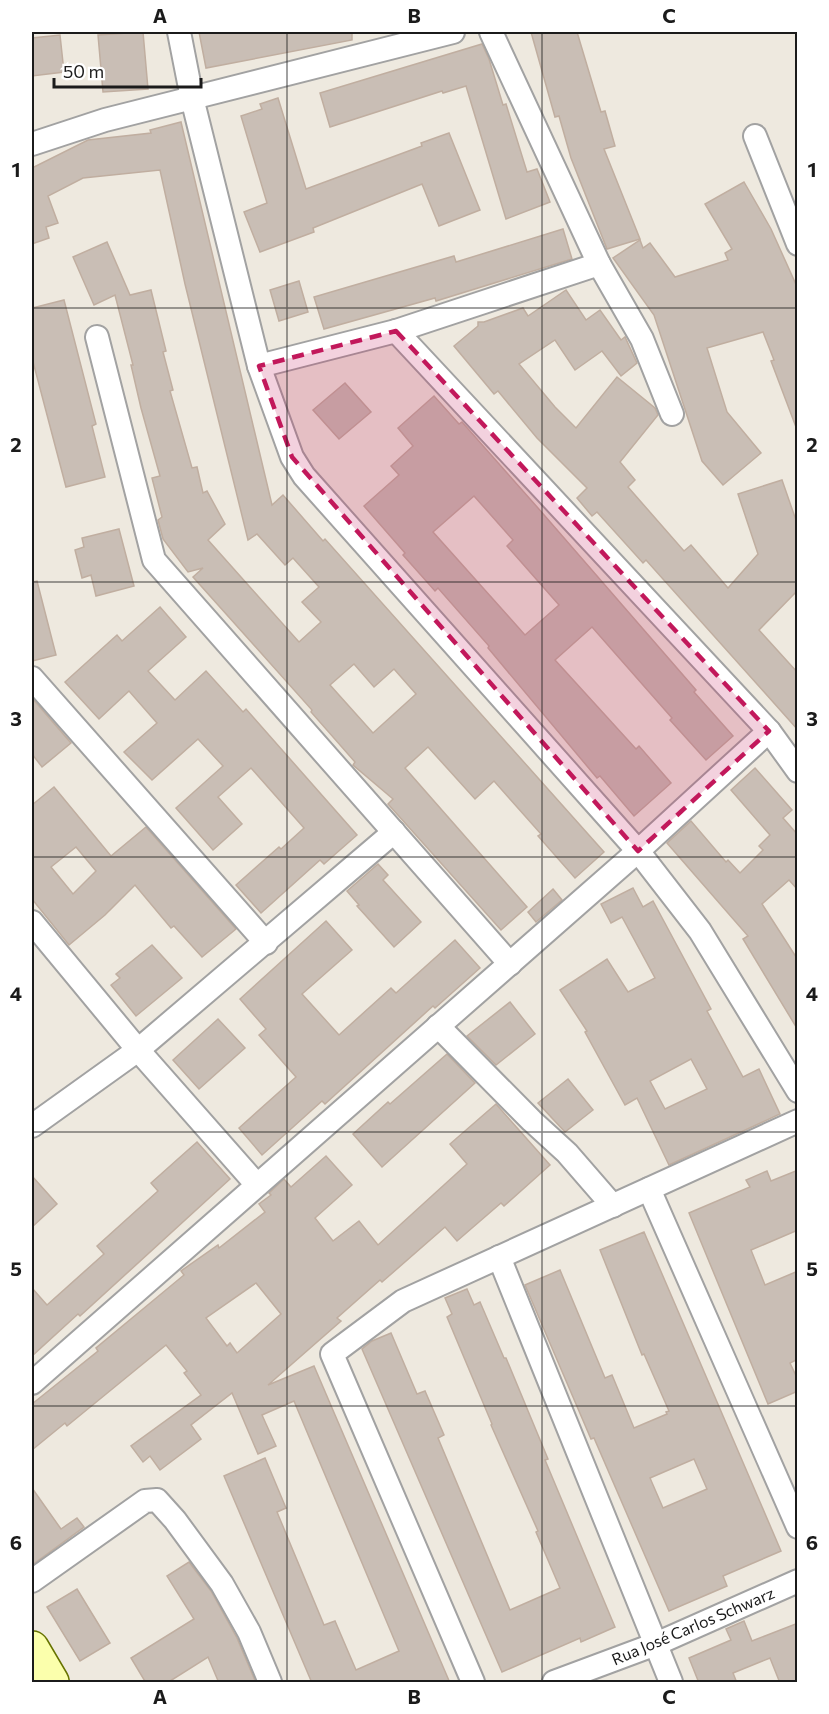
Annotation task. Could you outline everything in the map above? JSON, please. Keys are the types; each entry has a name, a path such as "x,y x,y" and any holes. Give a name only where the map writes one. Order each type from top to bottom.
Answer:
{"main road":[{"path":"32,1648 52,1683"}],"street":[{"path":"179,32 192,98 259,366 292,457 304,476 638,851 700,931 798,1091"},
{"path":"32,144 105,120 453,32"},
{"path":"491,32 599,264 642,339 672,414"},
{"path":"754,136 798,244"},
{"path":"259,366 396,331 599,264"},
{"path":"396,331 769,731 798,771"},
{"path":"97,337 154,560 510,964"},
{"path":"32,678 266,943"},
{"path":"32,1383 638,851 769,731"},
{"path":"32,1126 138,1050 394,832"},
{"path":"32,922 138,1050 257,1185"},
{"path":"438,1026 567,1153 613,1206"},
{"path":"473,1683 332,1354 403,1302 798,1121"},
{"path":"649,1189 798,1527"},
{"path":"499,1257 671,1683"},
{"path":"32,1581 146,1501 157,1500 171,1514 222,1584 249,1632 270,1683"},
{"name":"Rua José Carlos Schwarz","path":"554,1683 656,1644 798,1581"}],"highlighted area":[{"path":"396,331 769,731 638,851 292,457 259,366"}],"building":[{"path":"143,32 148,89 103,92 98,35"},
{"path":"199,32 352,32 352,40 206,68"},
{"path":"531,32 577,32 601,112 605,111 615,146 604,149 640,239 607,249 571,158 559,116 555,117"},
{"path":"60,35 64,72 32,76 32,38"},
{"path":"482,44 503,105 506,104 527,172 537,169 550,202 506,219 466,86 443,93 442,91 330,127 320,93"},
{"path":"278,98 306,189 422,146 421,143 449,133 480,210 439,226 422,184 313,228 314,232 260,252 244,212 267,203 241,116 262,109 260,104"},
{"path":"181,122 272,505 283,495 323,541 325,539 604,852 575,878 538,836 541,834 494,781 475,799 428,747 405,768 527,907 501,930 388,804 393,799 353,765 355,762 311,712 312,710 193,577 203,568 188,572 163,539 158,520 162,517 152,478 160,476 141,408 131,365 133,365 115,295 94,305 73,257 107,242 130,295 151,290 166,351 163,352 173,390 170,391 192,468 197,467 203,493 207,491 225,524 208,540 299,642 321,622 302,602 319,587 293,558 285,565 257,534 248,540 185,284 160,170 83,178 48,196 58,223 46,227 49,238 32,244 32,168 88,140 151,133 150,130","holes":["354,664 374,687 394,669 416,694 373,733 330,685"]},
{"path":"744,182 771,229 798,289 798,427 796,427 771,361 774,360 763,332 707,348 727,412 761,453 723,485 702,461 654,315 613,258 640,240 643,248 650,243 675,277 728,260 725,253 732,249 705,204"},
{"path":"563,229 572,259 436,301 435,298 324,329 314,297 454,256 456,262"},
{"path":"299,281 308,312 279,321 270,290"},
{"path":"566,290 586,320 600,310 621,340 625,337 637,363 621,376 602,351 575,370 555,340 519,364 576,428 617,377 655,408 658,415 620,462 635,480 628,487 684,551 691,545 728,588 758,554 738,494 782,480 798,526 798,590 759,630 798,673 798,730 646,560 643,563 597,512 592,516 577,498 587,488 537,438 498,391 494,394 454,346 478,326 478,322 523,308 528,316"},
{"path":"64,300 96,424 92,426 105,477 66,487 32,358 32,308"},
{"path":"345,383 371,412 339,439 313,410"},
{"path":"434,396 459,424 462,422 538,508 733,736 706,760 592,627 555,660 636,749 639,746 671,783 634,816 600,776 597,778 488,648 489,646 438,588 435,591 364,506 399,475 391,466 413,446 398,428","holes":["474,496 513,540 507,546 559,605 525,635 433,532"]},
{"path":"119,529 134,586 96,596 91,575 82,578 75,550 84,547 82,538"},
{"path":"37,581 56,655 32,661 32,582"},
{"path":"160,607 186,637 148,671 175,700 206,671 243,712 246,709 357,835 324,864 320,860 261,913 236,885 304,828 251,768 218,797 242,824 213,850 176,808 223,766 198,739 152,780 124,752 157,723 129,691 99,719 65,682 117,635 122,641"},
{"path":"32,698 71,743 42,767 32,754"},
{"path":"755,768 792,810 783,818 798,835 798,890 789,880 762,904 798,960 798,1030 743,939 748,936 667,843 691,821 726,862 728,860 740,873 763,850 759,846 770,835 731,790"},
{"path":"54,787 111,856 146,827 236,929 202,957 174,926 171,928 135,885 105,915 69,945 32,899 32,805","holes":["76,847 96,871 73,894 51,867"]},
{"path":"378,864 388,875 383,880 421,922 394,947 357,906 359,905 347,891"},
{"path":"633,888 643,907 653,901 711,1009 707,1011 743,1077 759,1069 780,1114 669,1165 637,1098 625,1105 585,1032 587,1031 560,990 607,959 628,992 655,978 622,917 611,923 601,904","holes":["691,1059 707,1089 665,1109 650,1081"]},
{"path":"553,889 562,900 536,922 528,912"},
{"path":"326,921 352,950 302,994 339,1035 391,988 396,993 455,940 480,968 435,1008 433,1006 325,1104 322,1101 262,1155 239,1128 296,1077 259,1035 266,1029 240,999"},
{"path":"152,945 182,978 136,1016 111,985 120,978 116,974"},
{"path":"510,1002 535,1034 496,1065 467,1036"},
{"path":"218,1019 245,1048 199,1089 173,1060"},
{"path":"447,1054 475,1083 382,1167 353,1134"},
{"path":"568,1079 593,1110 565,1132 538,1103"},
{"path":"496,1104 550,1165 504,1206 501,1203 457,1241 445,1227 337,1318 341,1321 268,1385 314,1366 450,1683 312,1683 224,1476 265,1458 286,1508 277,1512 324,1625 335,1621 356,1670 399,1651 294,1401 262,1415 276,1446 258,1454 232,1393 191,1425 201,1439 160,1470 150,1456 143,1462 131,1446 201,1395 184,1373 187,1371 166,1345 67,1426 65,1423 32,1450 32,1404 98,1351 96,1348 184,1275 181,1271 218,1245 219,1248 265,1212 259,1204 271,1195 269,1193 284,1179 291,1187 326,1156 352,1185 315,1218 333,1241 359,1221 378,1245 467,1164 450,1144","holes":["256,1283 281,1314 237,1353 230,1343 227,1346 206,1318"]},
{"path":"197,1142 230,1179 80,1316 78,1314 32,1356 32,1288 47,1305 104,1254 97,1246 158,1191 151,1183"},
{"path":"798,1170 798,1230 751,1250 765,1285 798,1271 798,1359 790,1363 798,1380 798,1391 768,1404 689,1213 750,1187 746,1180 767,1171 771,1181"},
{"path":"32,1176 57,1204 32,1227"},
{"path":"644,1232 781,1551 723,1576 727,1586 669,1611 594,1438 591,1439 525,1285 560,1270 605,1378 612,1375 634,1428 667,1414 666,1412 669,1411 644,1354 642,1355 600,1250","holes":["694,1459 707,1489 663,1508 650,1478"]},
{"path":"467,1289 474,1305 480,1302 504,1358 506,1358 548,1459 545,1460 615,1627 581,1642 580,1638 502,1672 362,1349 372,1341 391,1333 417,1394 425,1391 444,1435 438,1438 510,1610 560,1588 447,1317 452,1314 445,1298"},
{"path":"32,1488 61,1529 77,1518 84,1527 32,1565"},
{"path":"189,1562 211,1591 237,1638 256,1683 219,1683 208,1657 167,1683 146,1683 131,1658 194,1619 167,1576"},
{"path":"77,1589 110,1643 80,1661 47,1607"},
{"path":"744,1621 752,1641 798,1623 798,1683 780,1683 770,1658 733,1673 737,1683 699,1683 689,1658 731,1640 726,1629"}]}
